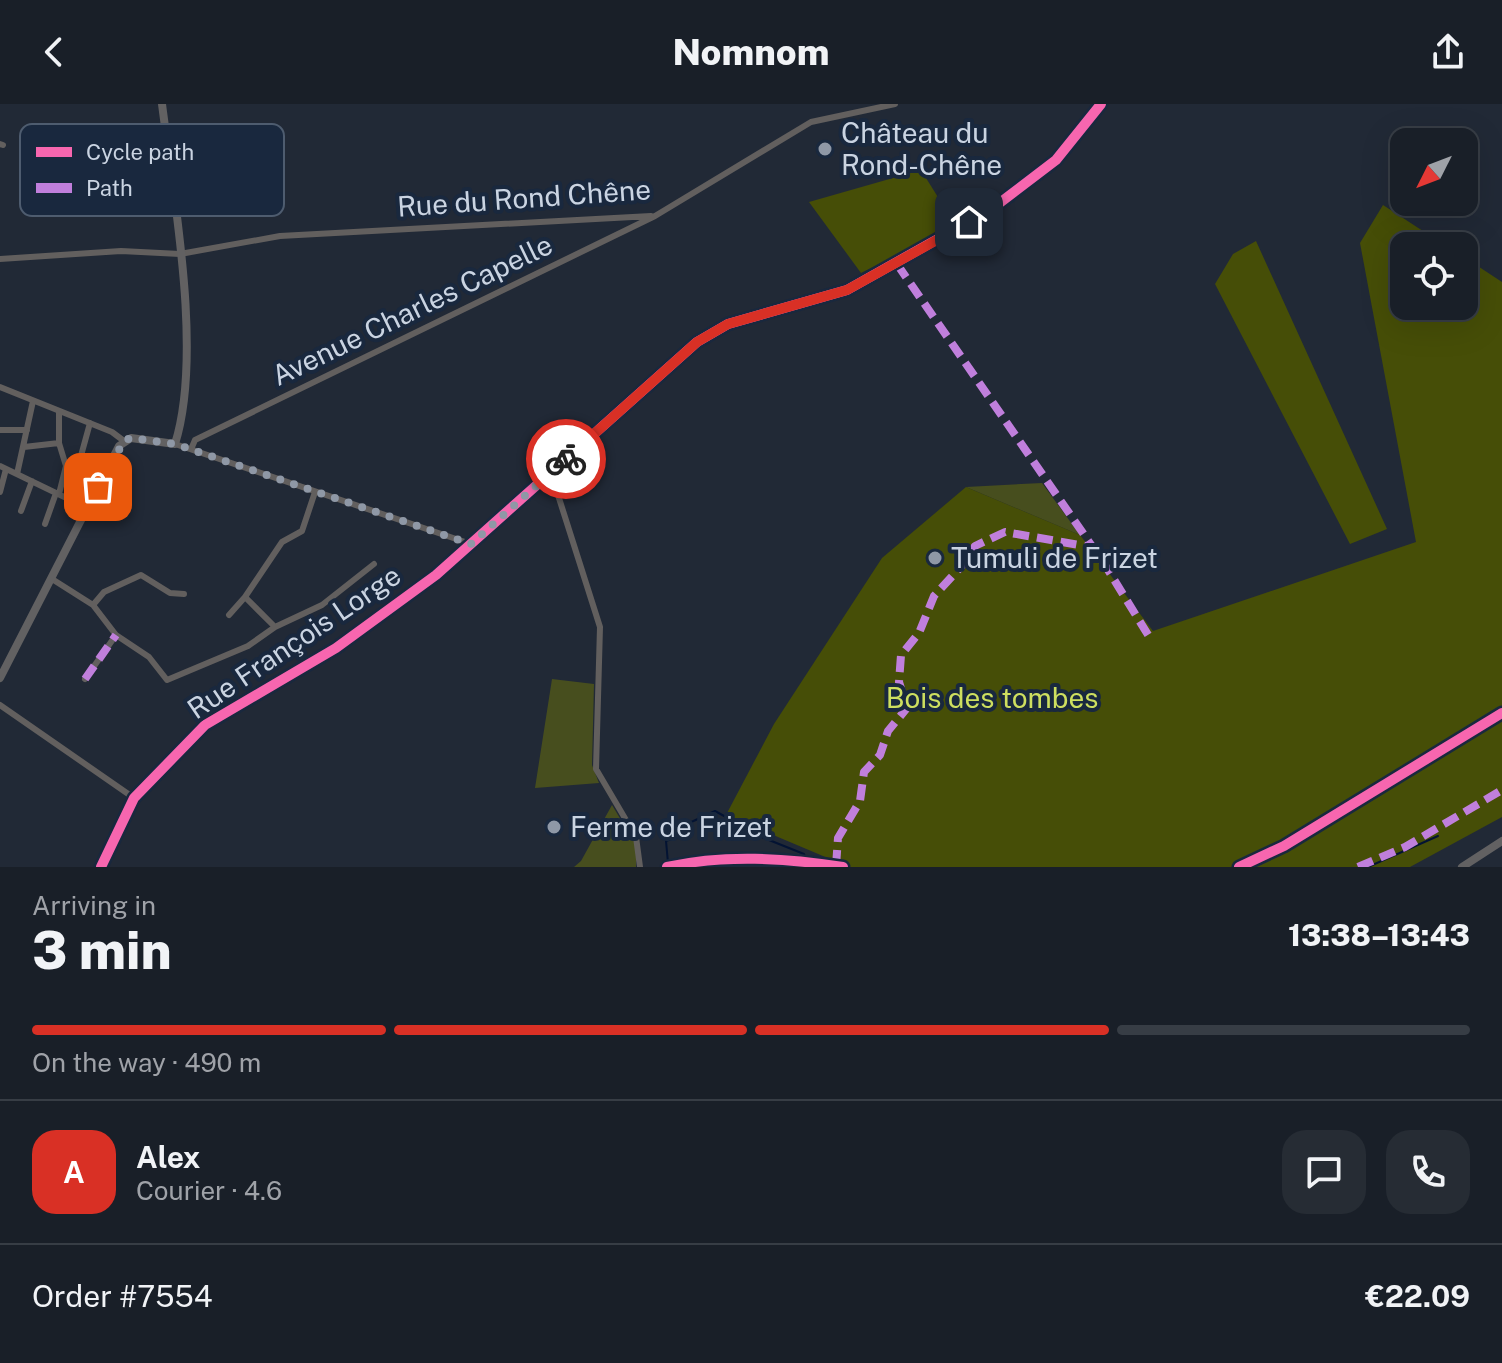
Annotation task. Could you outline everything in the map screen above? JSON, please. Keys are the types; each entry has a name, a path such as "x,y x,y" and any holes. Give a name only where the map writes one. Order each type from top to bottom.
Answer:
{"street":[{"path":"162,104 164,124"},
{"name":"Rue du Rond Chêne","path":"0,259 121,251 180,254 280,236 655,216 811,122 895,104"},
{"name":"Rue François Lorge","path":"101,867 134,798 205,725 336,648 436,575 697,342 728,324 847,290 993,208 1056,160 1101,104"},
{"path":"175,216 187,374 182,423 175,444"},
{"name":"Avenue Charles Capelle","path":"192,447 195,440 655,216"},
{"path":"0,387 90,423 124,441"},
{"path":"17,474 33,401"},
{"path":"45,524 66,466 59,443 59,411"},
{"path":"66,466 79,463 90,423"},
{"path":"0,430 27,430"},
{"path":"0,678 87,508 124,441 131,438 192,447 471,544"},
{"path":"24,447 59,443"},
{"path":"0,492 3,467 87,508"},
{"path":"551,473 600,627 596,769 636,837 640,867"},
{"path":"21,511 32,481"},
{"path":"229,615 282,542 302,531 315,492"},
{"path":"52,579 93,605 116,635 149,657 167,680 248,646 275,627 322,605 374,564"},
{"path":"93,605 104,592 141,575 170,593 184,594"},
{"path":"245,597 275,627"},
{"path":"85,679 116,635"},
{"path":"0,705 134,798"},
{"path":"1462,867 1502,841"},
{"path":"709,867 715,867"}],"green space":[{"path":"921,170 956,226 861,273 809,202"},
{"name":"Bois des tombes","path":"1383,205 1390,210 1390,216 1400,216 1424,232 1390,232 1390,320 1478,320 1478,266 1502,282 1502,817 1410,867 849,867 726,815 774,724 882,558 966,487 1080,535 1153,631 1416,542 1360,243"},
{"path":"1256,241 1387,529 1350,544 1215,284 1233,254"},
{"path":"1042,483 1080,535 966,487"},
{"path":"552,679 594,684 592,765 599,783 535,788"},
{"path":"612,805 636,845 636,867 574,867 581,861"}],"waterway":[{"path":"668,863 666,841 679,836 687,824 715,811 764,838 804,854 807,862"},
{"path":"1368,867 1438,836"}],"marked path":[{"path":"897,264 1105,565 1150,638"},
{"path":"836,866 838,838 860,801 864,772 880,755 888,731 907,708 899,682 901,655 919,633 934,596 968,559 975,546 1005,532 1091,547"},
{"path":"85,679 116,635"},
{"path":"1358,867 1405,847 1502,790"}],"cycle path":[{"path":"101,867 134,798 205,725 336,648 436,575 697,342 728,324 847,290 993,208 1056,160 1101,104"},
{"path":"1239,867 1284,846 1502,713"},
{"path":"667,867 711,860 755,859 843,867"}],"way so far":[{"path":"98,487 124,441 131,438 175,444 192,447 471,544 566,459"}],"place":[{"name":"Château du Rond-Chêne","path":"825,149"},
{"name":"Tumuli de Frizet","path":"935,558"},
{"name":"Ferme de Frizet","path":"554,827"}],"route":[{"path":"566,459 697,342 728,324 847,290 969,222"}]}
